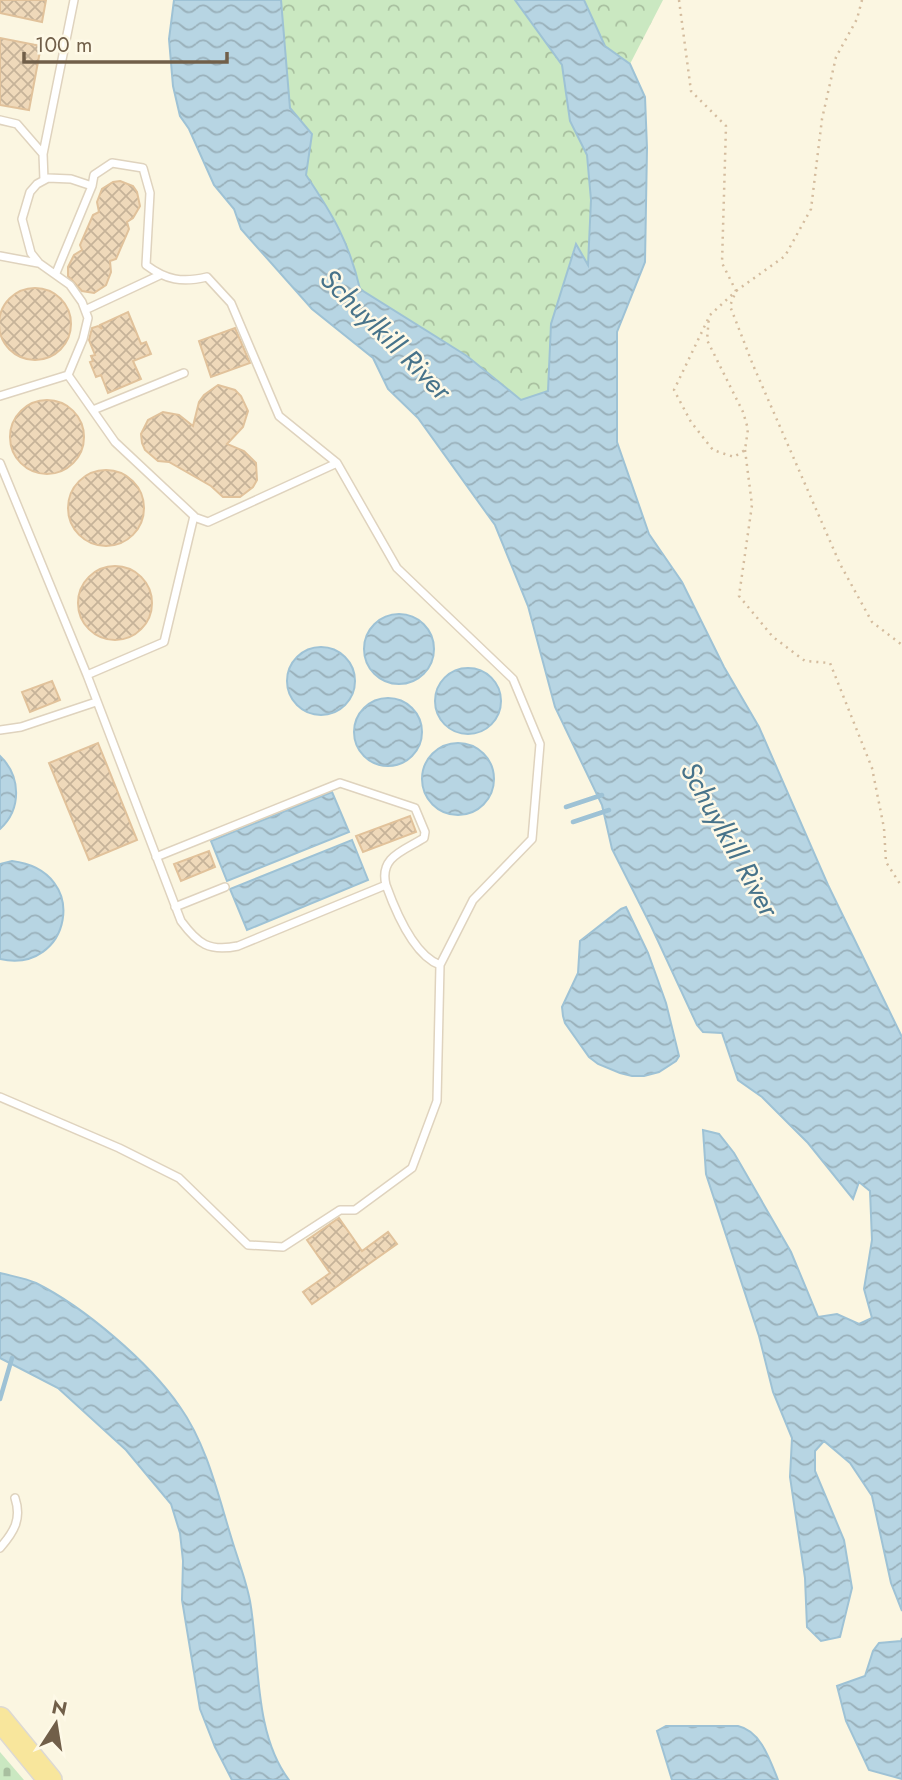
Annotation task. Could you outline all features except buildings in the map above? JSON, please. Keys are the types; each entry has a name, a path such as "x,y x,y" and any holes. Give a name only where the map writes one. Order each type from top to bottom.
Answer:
{"main road":[{"path":"0,1719 50,1780"}],"lane":[{"path":"44,180 43,154 74,0"},
{"path":"0,120 17,124 43,154"},
{"path":"0,1097 118,1148 179,1178 247,1245 283,1247 340,1210 355,1210 412,1168 437,1101 440,965 474,900 532,839 540,744 513,680 397,568 337,463 279,416 231,303 206,277 189,282 160,275 146,265 150,193 143,168 112,163 94,175 92,186 56,273"},
{"path":"39,263 31,253 22,219 30,192 44,180 57,177 92,186"},
{"path":"0,256 39,263 56,273 70,285 85,310 88,318 83,338 68,375"},
{"path":"85,310 160,275"},
{"path":"93,410 184,373"},
{"path":"68,375 116,442 194,517 208,522 337,463"},
{"path":"0,396 68,375"},
{"path":"0,463 87,675 181,922 192,936 205,945 221,949 238,946 386,885"},
{"path":"87,675 164,642 194,517"},
{"path":"0,730 22,727 96,702"},
{"path":"156,857 340,783 415,808 425,832 424,838 387,861 383,874 397,914 410,937 431,962 440,965"},
{"path":"175,907 225,887"},
{"path":"0,1548 14,1530 18,1519 20,1512 15,1498"}],"path":[{"path":"679,0 691,91 726,126 722,263 736,291 730,306 753,365 841,564 872,622 902,645"},
{"path":"745,450 734,457 713,450 691,422 674,390 709,317 736,291 785,256 811,209 822,118 836,57 857,19 862,0"},
{"path":"709,317 707,340 743,412 748,429 745,450 752,505 739,596 773,637 805,661 830,663 872,768 884,828 887,862 902,887"}],"green space":[{"path":"281,0 515,0 562,65 570,121 587,155 591,200 588,267 575,245 551,324 548,391 521,401 467,356 359,289 339,229 306,175 312,134 290,108"},
{"path":"584,0 663,0 630,64 605,46"},
{"path":"0,1752 24,1780 0,1780"}],"water":[{"name":"Schuylkill River","path":"174,0 281,0 290,108 312,134 306,175 339,229 360,289 467,356 521,400 548,391 551,324 576,244 588,265 591,200 587,155 570,121 562,65 515,0 584,0 605,46 630,64 645,97 645,262 617,332 617,442 649,534 682,582 724,667 759,727 828,885 902,1037 902,1611 891,1583 872,1496 850,1463 824,1441 815,1451 815,1471 844,1540 852,1588 840,1637 821,1641 807,1627 805,1578 790,1477 792,1438 773,1392 759,1336 706,1174 703,1130 719,1134 734,1153 791,1252 818,1317 837,1314 859,1324 872,1318 864,1289 872,1240 870,1191 859,1182 853,1199 808,1143 762,1097 738,1080 722,1033 703,1032 697,1025 612,849 602,805 555,707 528,606 495,525 418,418 388,389 373,358 312,309 241,229 234,209 214,185 189,129 180,116 173,86 169,39"},
{"path":"406,614 419,620 428,629 432,635 432,663 424,674 413,682 392,684 374,674 366,663 364,642 374,624 385,616"},
{"path":"328,647 349,662 355,674 353,694 345,705 328,715 314,715 297,705 289,694 287,674 297,657 308,649"},
{"path":"461,668 475,668 487,673 496,682 501,701 499,714 492,725 475,734 461,734 449,729 440,720 435,708 435,694 440,682 449,673"},
{"path":"388,698 401,701 412,708 419,719 422,732 419,745 412,756 401,763 388,766 375,763 364,756 357,745 354,732 357,719 364,708 375,701"},
{"path":"458,743 478,749 488,759 494,779 488,799 478,809 458,815 438,809 428,799 422,779 428,759 438,749"},
{"path":"0,756 12,773 16,792 12,812 0,829"},
{"path":"332,792 349,832 227,881 211,841"},
{"path":"352,840 368,880 247,930 230,889"},
{"path":"12,861 38,869 54,883 62,901 63,920 56,938 43,952 24,960 0,959 0,864"},
{"path":"626,907 648,953 666,1003 679,1056 659,1072 644,1076 620,1073 589,1057 565,1023 562,1007 578,973 580,941"},
{"path":"0,1273 23,1278 55,1293 114,1337 167,1390 198,1437 211,1471 250,1601 263,1717 269,1740 277,1761 289,1780 232,1780 200,1709 182,1600 183,1561 180,1533 171,1504 126,1450 58,1388 0,1358"},
{"path":"902,1638 902,1779 869,1770 846,1721 837,1686 865,1676 873,1651 879,1643 901,1641"},
{"path":"666,1726 738,1726 746,1729 764,1747 778,1780 672,1780 657,1731"}],"waterway":[{"path":"566,807 602,795"},
{"path":"573,822 609,810"},
{"path":"0,1399 12,1358"}]}
